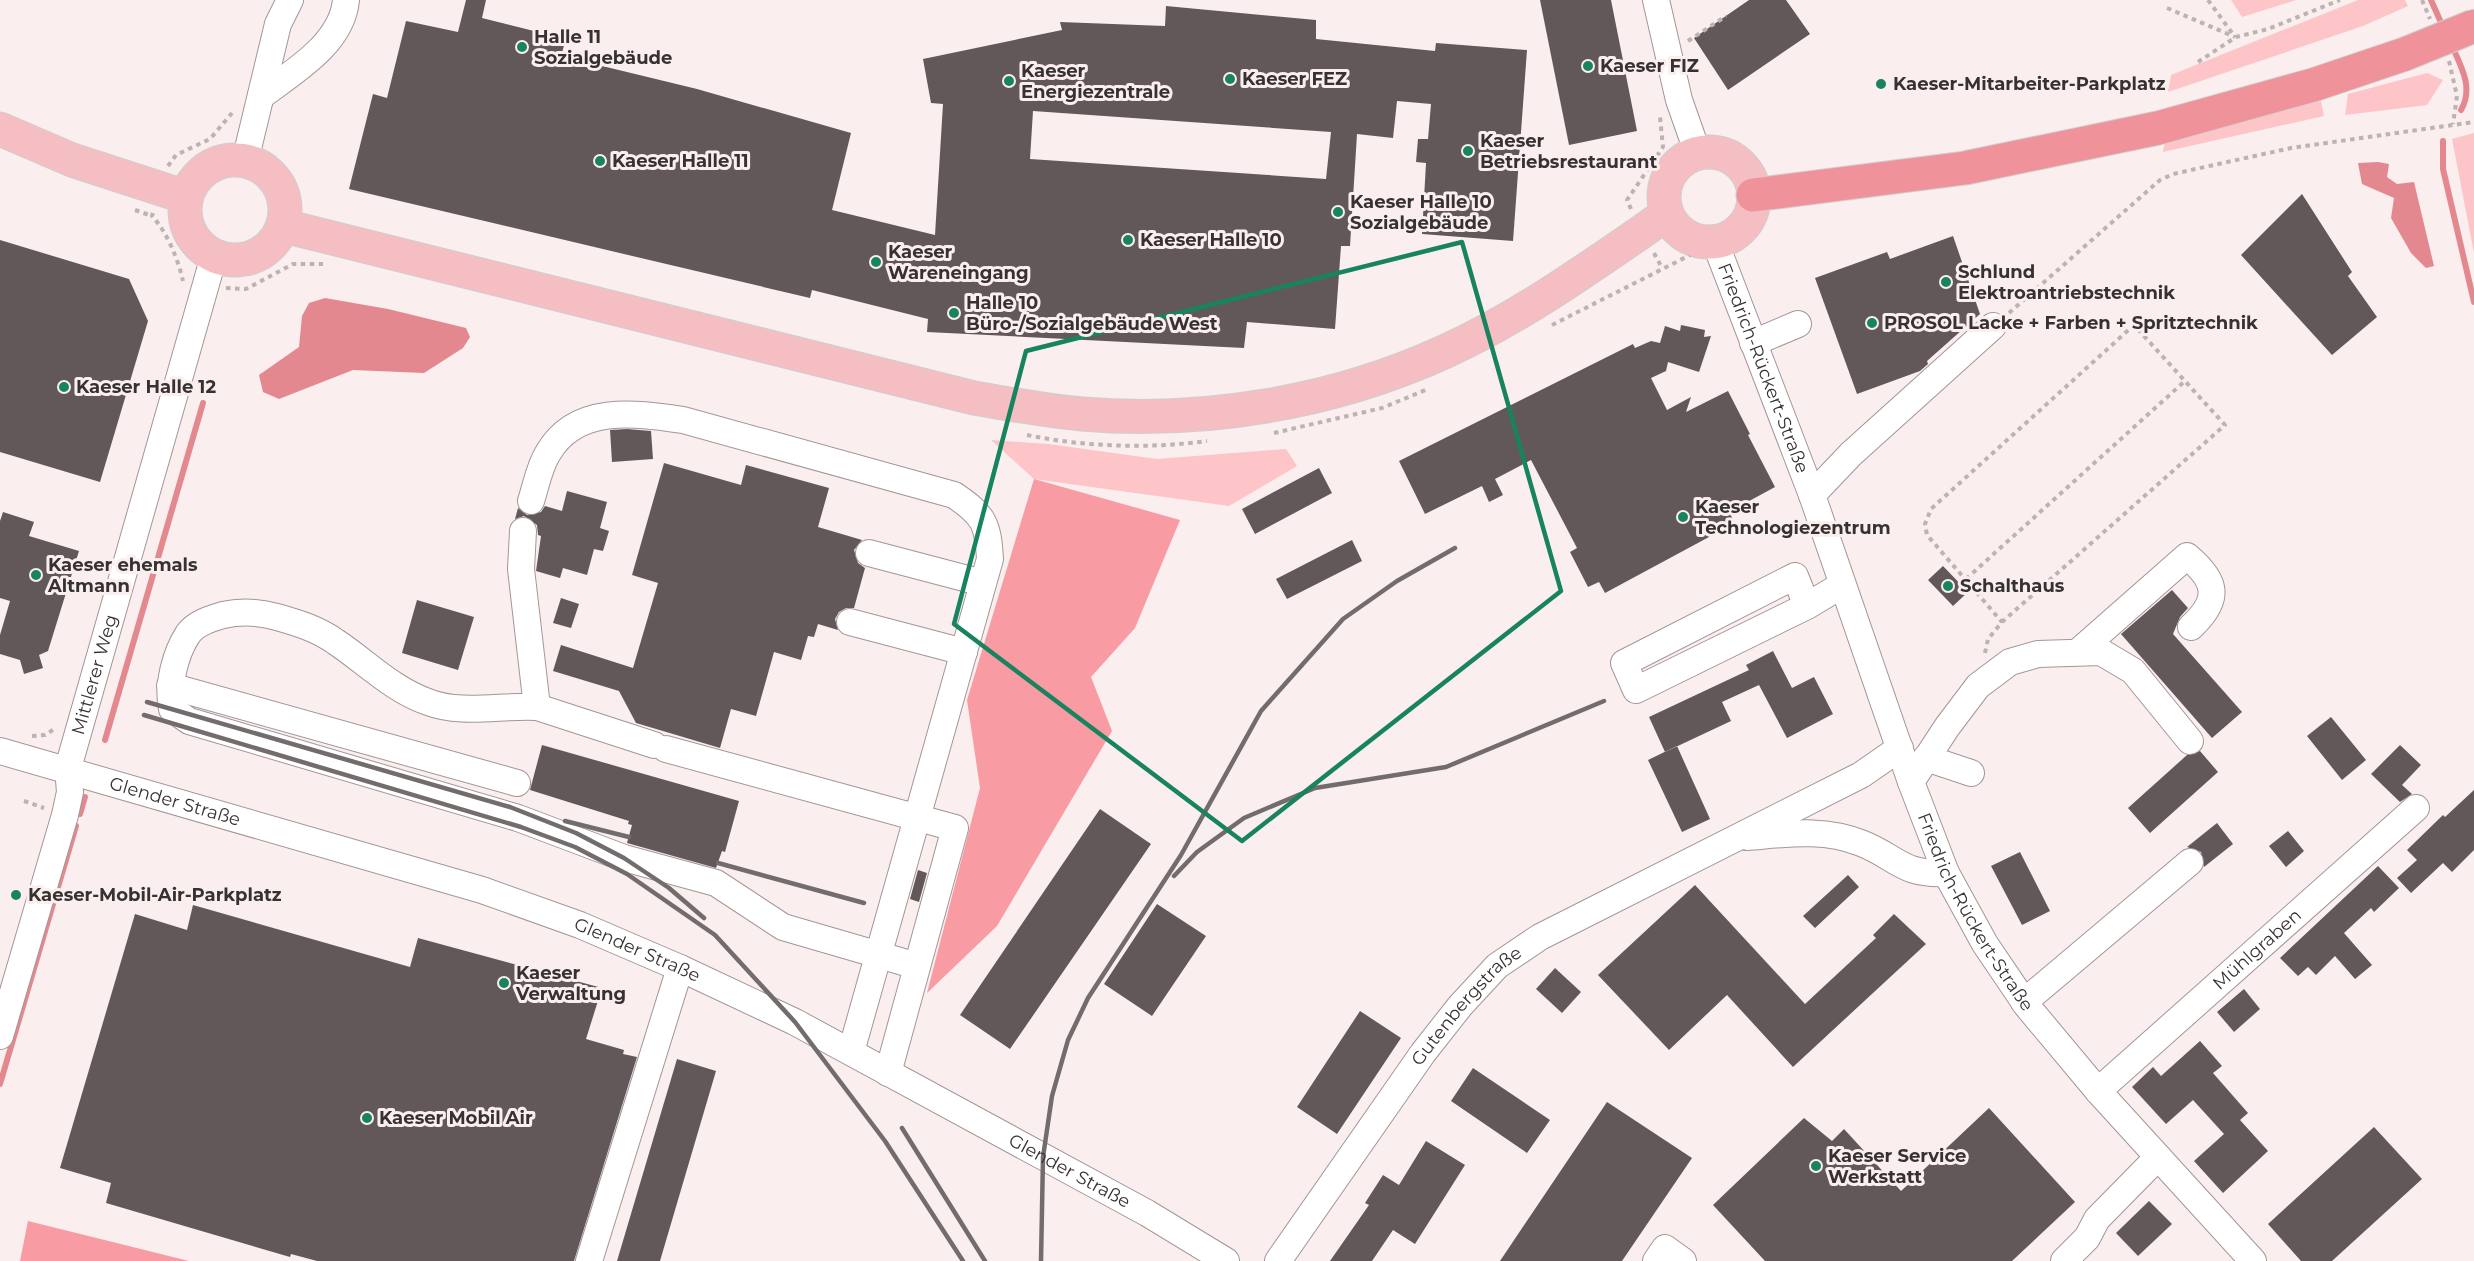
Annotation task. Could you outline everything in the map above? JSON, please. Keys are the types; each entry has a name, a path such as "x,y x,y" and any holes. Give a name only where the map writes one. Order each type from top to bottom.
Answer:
{"highway":[{"path":"1753,195 1965,168 2158,128 2313,85 2404,54 2474,26"}],"main road":[{"path":"0,129 72,160 174,194 189,231 198,245 201,284"},
{"path":"284,226 974,398 1046,410 1119,415 1209,414 1263,407 1349,387 1445,351 1528,307 1654,223 1664,202 1669,178 1684,160 1710,152 1733,160 1747,174 1753,195 1753,207 1746,223 1728,238 1715,242 1702,242 1654,223"},
{"path":"174,194 194,181 206,169 221,162 244,161 255,164 269,173 280,186 286,203 284,226 270,247 258,256 243,261 227,261 201,284"}],"street":[{"path":"244,161 278,24 290,0"},
{"path":"261,96 318,52 329,39 345,9 346,0"},
{"path":"1656,0 1676,83 1698,154"},
{"name":"Friedrich-Rückert-Straße","path":"1715,242 1812,495 1911,782 1946,873 1985,944 2024,1002 2098,1091 2253,1261"},
{"name":"Mittlerer Weg","path":"0,1036 68,804 70,792 68,768 201,284"},
{"path":"1753,343 1798,324"},
{"name":"Friedrich-Rückert-Straße","path":"1812,495 1851,454 1993,326"},
{"path":"531,501 547,454 561,435 580,422 609,414 644,414 682,420 954,495 975,508 988,532 990,559 851,1052"},
{"path":"523,531 521,568 537,707"},
{"path":"869,553 983,584"},
{"path":"2079,651 2187,556 2204,570 2211,583 2210,606 2191,627"},
{"path":"1807,606 1795,576 1624,663 1636,690 1807,606 1842,585"},
{"path":"888,1073 955,828 660,747 537,707 508,705 454,708 428,702 401,689 334,640 304,624 265,614 236,612 211,618 192,628 183,641 170,686 172,709 189,722 518,818 624,858 716,883 783,927 917,966"},
{"path":"850,622 964,652"},
{"path":"1911,782 1978,686 2010,662 2038,654 2101,652 2133,671 2190,741"},
{"path":"170,686 517,783"},
{"name":"Gutenbergstraße","path":"1278,1261 1423,1053 1460,1006 1497,966 1540,937 1861,775 1900,748"},
{"name":"Glender Straße","path":"0,751 68,768 482,890 580,925 680,968 851,1052 1147,1213 1226,1261"},
{"path":"1926,758 1971,773"},
{"name":"Mühlgraben","path":"2098,1091 2416,808"},
{"name":"Gutenbergstraße","path":"1732,839 1804,832 1824,833 1862,843 1906,869 1924,874 1946,873"},
{"path":"2024,1002 2190,862"},
{"path":"590,1261 680,968"},
{"path":"2064,1261 2087,1238 2097,1219 2158,1157"},
{"path":"1656,1261 1665,1248 1683,1261"}],"path":[{"path":"2208,0 2236,37"},
{"path":"2198,62 2236,37 2268,29 2340,0"},
{"path":"2422,0 2427,12"},
{"path":"2167,9 2236,37"},
{"path":"1685,32 1688,41 1726,16"},
{"path":"2445,50 2457,96 2452,124"},
{"path":"1662,268 1654,223 1627,200 1664,147 1658,99 1676,83"},
{"path":"230,118 210,140 176,155 169,163 174,194 152,216 160,224 182,277 201,284 246,289 293,264 312,262 333,266"},
{"path":"1993,326 2167,177 2291,148 2474,122"},
{"path":"1547,327 1715,242"},
{"path":"182,277 201,284"},
{"path":"1978,686 1989,639 2002,622 2225,425 2134,325 1931,509 1925,524 1928,535 2002,622"},
{"path":"1966,579 2185,381"},
{"path":"1267,434 1330,422 1382,408 1432,387"},
{"path":"1017,433 1052,440 1115,445 1180,445 1212,441"},
{"path":"21,732 32,736 45,735 57,727 62,720"}],"highlighted area":[{"path":"1462,242 1561,591 1242,841 954,624 1026,351"}],"shaded area":[{"path":"2231,0 2296,0 2242,17"},
{"path":"2358,0 2405,0 2408,6 2363,26 2168,92 2171,75"},
{"path":"2427,73 2443,80 2427,105 2345,115 2348,94"},
{"path":"2321,101 2324,116 2163,152 2166,136"},
{"path":"2474,133 2474,253 2452,139"},
{"path":"2358,163 2389,164 2387,177 2397,184 2414,182 2434,266 2426,268 2411,253 2391,218 2394,198 2362,184"},
{"path":"325,298 388,309 466,328 470,337 463,348 424,373 353,370 279,399 263,392 259,375 299,347 302,316 309,303"},
{"path":"991,440 1048,444 1157,459 1286,449 1297,466 1229,506 1034,479"},
{"path":"1034,479 1180,520 1135,628 1091,677 1112,731 997,926 927,993 980,788 967,700"},
{"path":"28,1221 189,1261 20,1261"}],"building":[{"path":"466,0 486,0 482,18 566,39 561,56 697,89 851,133 832,210 935,235 943,104 931,103 923,59 1062,30 1060,22 1165,26 1166,6 1316,20 1316,39 1435,51 1436,43 1527,50 1513,241 1422,234 1426,163 1416,162 1418,139 1428,139 1431,104 1397,101 1393,138 1357,134 1350,246 1341,246 1335,329 1247,322 1244,348 927,332 928,319 812,290 810,298 349,189 373,94 387,98 406,21 458,32","holes":["1033,111 1331,132 1326,179 1030,159"]},
{"name":"Kaeser FIZ","path":"1540,0 1611,0 1637,131 1569,145"},
{"path":"1749,0 1786,0 1810,34 1728,90 1694,38"},
{"path":"2302,194 2352,272 2348,276 2377,317 2332,355 2241,255"},
{"path":"1953,236 1980,314 1927,361 1928,364 1920,371 1857,394 1815,278 1887,252 1890,259"},
{"name":"Kaeser Halle 12","path":"0,240 129,279 148,321 100,482 0,452"},
{"path":"1681,325 1705,330 1704,337 1711,336 1699,372 1668,362 1666,371 1651,378 1667,410 1691,397 1686,412 1728,391 1775,487 1729,512 1735,523 1605,593 1599,582 1588,587 1570,552 1577,548 1531,460 1495,479 1503,495 1489,502 1482,486 1425,514 1399,461 1633,344 1635,348 1651,341 1660,343 1665,326 1680,331"},
{"path":"610,430 651,431 653,459 612,462"},
{"path":"664,463 741,485 746,465 829,488 818,527 862,540 854,550 858,563 865,568 854,608 846,608 839,612 835,619 838,630 818,624 814,637 808,636 801,660 774,652 756,716 731,709 720,748 636,723 619,691 553,671 561,645 633,668 658,583 632,575"},
{"path":"1319,468 1332,493 1255,534 1242,509"},
{"path":"567,491 607,502 600,528 609,531 603,551 594,549 587,575 563,568 560,578 536,571 541,536 538,535 537,525 524,516 515,519 518,508 527,515 541,512 545,506 562,511"},
{"name":"Kaeser ehemals Altmann","path":"3,512 34,522 29,536 79,551 48,651 39,655 43,668 24,674 20,660 0,654 0,635 10,601 0,598 0,521"},
{"path":"1352,540 1362,561 1287,599 1276,579"},
{"name":"Schalthaus","path":"1943,566 1968,592 1953,606 1928,580"},
{"path":"2172,590 2188,608 2180,617 2173,634 2242,712 2212,738 2121,634"},
{"path":"561,598 579,604 571,628 553,623"},
{"path":"417,600 474,617 458,670 402,653"},
{"path":"1773,651 1792,688 1814,677 1833,714 1787,738 1759,685 1722,702 1731,721 1665,752 1649,717 1749,670 1746,665"},
{"path":"2331,717 2366,760 2342,780 2307,736"},
{"path":"542,745 739,801 725,852 722,851 716,868 627,843 632,825 628,824 629,821 530,790"},
{"path":"2400,745 2421,765 2402,785 2412,794 2400,802 2371,774"},
{"path":"1677,746 1710,819 1682,832 1648,760"},
{"path":"2200,751 2218,772 2150,833 2128,808 2187,755"},
{"path":"2474,790 2474,850 2452,872 2443,863 2411,893 2397,878 2417,860 2407,850 2443,815 2445,817"},
{"path":"1100,809 1151,844 1010,1049 960,1015"},
{"path":"2217,823 2233,844 2204,867 2201,852 2187,847"},
{"path":"2288,831 2304,851 2286,867 2269,846"},
{"path":"2020,852 2050,911 2022,925 1991,866"},
{"path":"2378,866 2399,888 2374,912 2371,908 2344,933 2372,965 2355,979 2335,956 2316,975 2308,967 2298,976 2280,958"},
{"path":"918,870 927,873 919,902 910,899"},
{"path":"1848,875 1859,887 1815,928 1803,916"},
{"path":"1695,885 1805,1004 1876,938 1873,935 1894,914 1926,944 1793,1067 1727,995 1669,1050 1598,975"},
{"path":"1157,904 1206,936 1152,1016 1104,984"},
{"name":"Kaeser Mobil Air","path":"193,905 410,967 418,938 602,988 586,1039 624,1050 623,1054 637,1057 574,1261 317,1261 291,1254 290,1257 106,1203 111,1183 60,1168 135,914 187,930"},
{"path":"1555,968 1581,992 1562,1013 1536,989"},
{"path":"2244,989 2260,1009 2234,1032 2217,1012"},
{"path":"1360,1011 1401,1038 1337,1134 1297,1107"},
{"path":"2200,1041 2222,1066 2213,1073 2248,1113 2240,1120 2268,1151 2223,1193 2194,1161 2224,1134 2193,1100 2166,1124 2132,1087 2153,1067 2161,1076"},
{"path":"677,1059 716,1071 660,1261 617,1261"},
{"path":"1473,1068 1550,1120 1527,1153 1451,1101"},
{"path":"1607,1102 1692,1158 1622,1261 1500,1261"},
{"name":"Kaeser Service Werkstatt","path":"1989,1108 2075,1202 2012,1261 1765,1261 1713,1205 1804,1118 1832,1141 1844,1129 1901,1191"},
{"path":"2374,1127 2422,1179 2332,1261 2301,1261 2268,1224"},
{"path":"1426,1141 1465,1165 1415,1244 1393,1230 1372,1261 1330,1261 1369,1205 1365,1203 1383,1175 1399,1185"},
{"path":"2149,1201 2172,1224 2138,1256 2116,1233"}],"waterway":[{"path":"2431,0 2443,27"},
{"path":"2451,44 2465,77 2466,94 2461,110"},
{"path":"2443,141 2443,169 2474,302"},
{"path":"105,740 203,403"},
{"path":"80,814 85,797"},
{"path":"0,1084 76,826"}],"railway":[{"path":"1041,1261 1043,1157 1052,1096 1068,1040 1088,998 1181,855 1261,711 1343,619 1397,581 1455,548"},
{"path":"1174,876 1197,852 1244,818 1315,788 1446,767 1604,701"},
{"path":"147,702 510,807 576,833 624,858 669,888 704,918"},
{"path":"144,715 521,827 575,847 627,874 715,935 795,1022 885,1141 963,1261"},
{"path":"565,821 629,837"},
{"path":"718,863 864,903"},
{"path":"902,1128 985,1261"}],"place":[{"name":"Halle 11 Sozialgebäude","path":"522,47"},
{"name":"Kaeser FIZ","path":"1588,66"},
{"name":"Kaeser FEZ","path":"1230,79"},
{"name":"Kaeser Energiezentrale","path":"1009,81"},
{"name":"Kaeser-Mitarbeiter-Parkplatz","path":"1881,84"},
{"name":"Kaeser Betriebsrestaurant","path":"1468,151"},
{"name":"Kaeser Halle 11","path":"600,161"},
{"name":"Kaeser Halle 10 Sozialgebäude","path":"1338,212"},
{"name":"Kaeser Halle 10","path":"1128,240"},
{"name":"Kaeser Wareneingang","path":"876,262"},
{"name":"Schlund Elektroantriebstechnik","path":"1946,282"},
{"name":"Halle 10 Büro-/Sozialgebäude West","path":"954,313"},
{"name":"PROSOL Lacke + Farben + Spritztechnik","path":"1872,323"},
{"name":"Kaeser Halle 12","path":"64,387"},
{"name":"Kaeser Technologiezentrum","path":"1683,517"},
{"name":"Kaeser ehemals Altmann","path":"36,575"},
{"name":"Schalthaus","path":"1948,586"},
{"name":"Kaeser-Mobil-Air-Parkplatz","path":"16,895"},
{"name":"Kaeser Verwaltung","path":"504,983"},
{"name":"Kaeser Mobil Air","path":"367,1118"},
{"name":"Kaeser Service Werkstatt","path":"1816,1166"}]}
